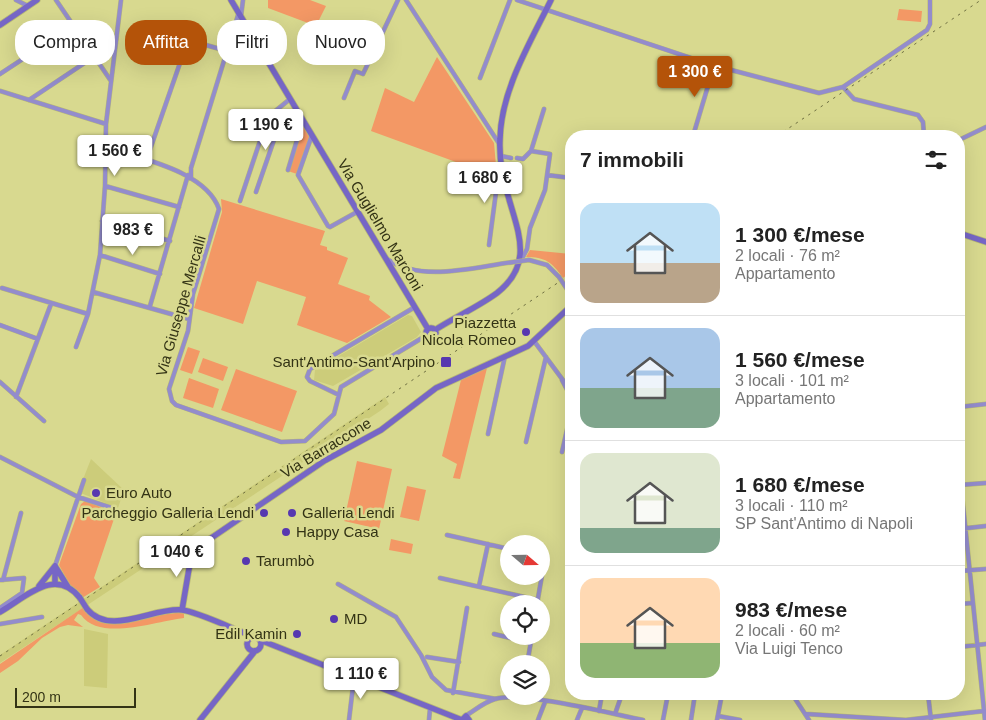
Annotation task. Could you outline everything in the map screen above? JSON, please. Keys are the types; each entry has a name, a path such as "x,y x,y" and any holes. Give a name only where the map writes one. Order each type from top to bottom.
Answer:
{"street":[{"path":"16,0 28,6"},
{"path":"0,24 37,0"},
{"path":"56,0 70,20"},
{"path":"76,347 88,314 100,255 105,186 106,124 121,0"},
{"name":"Via Guglielmo Marconi","path":"232,0 415,307 427,332"},
{"path":"238,20 243,0"},
{"path":"344,98 355,71 363,74 398,0"},
{"path":"406,0 500,145"},
{"path":"480,78 510,0"},
{"path":"517,0 714,66 819,93 843,87 927,30 930,24 930,0"},
{"path":"339,395 340,387 432,328 436,330 498,292 509,281 522,241 502,171 500,145 508,94 551,0"},
{"path":"146,161 188,40 217,49"},
{"path":"0,74 15,64"},
{"path":"29,100 82,65"},
{"path":"101,65 111,81"},
{"path":"150,306 222,65"},
{"path":"696,130 714,66"},
{"path":"843,87 854,99 918,115 923,122 924,130"},
{"path":"0,91 106,124"},
{"path":"240,201 268,117 290,99"},
{"path":"517,158 523,159 531,151 544,109"},
{"path":"288,170 303,120"},
{"path":"965,137 986,128"},
{"path":"256,192 275,137 263,132"},
{"path":"312,135 298,175 328,226 330,227 358,212"},
{"name":"Via Giuseppe Mercalli","path":"106,147 190,176 215,199 219,209 193,294 188,331 169,389 172,401 176,405 286,443 309,440 334,414 339,395"},
{"path":"515,265 527,249 530,228 545,190 550,154 531,151"},
{"path":"501,156 511,158"},
{"path":"489,245 498,178 502,171"},
{"path":"547,175 565,177"},
{"path":"105,186 179,208"},
{"path":"102,221 170,240"},
{"path":"965,235 986,242"},
{"path":"100,255 160,274"},
{"path":"385,257 398,266 422,272 515,265 529,260 547,265 565,286"},
{"path":"2,288 88,314"},
{"path":"93,292 189,318"},
{"path":"16,397 51,304"},
{"name":"Via Guglielmo Marconi","path":"339,395 310,381 307,377 310,369 415,307"},
{"name":"Via Barraccone","path":"182,610 190,563 201,545 324,461 381,430 436,388 528,346 565,312"},
{"path":"0,325 38,339"},
{"path":"534,341 565,382"},
{"path":"488,434 505,356"},
{"path":"526,442 546,357"},
{"path":"562,378 565,388"},
{"path":"0,382 44,421"},
{"path":"965,406 986,404"},
{"path":"562,452 565,439"},
{"path":"0,457 78,497 115,509"},
{"path":"53,583 55,566 84,480"},
{"path":"965,485 986,483"},
{"path":"0,608 22,593 24,578 1,580 21,513"},
{"path":"985,720 965,528 986,526"},
{"path":"447,535 500,547"},
{"path":"479,586 488,544"},
{"path":"55,566 68,587 80,598 87,609 94,616 107,621 182,610 430,709 466,718 496,699"},
{"path":"0,612 38,587 55,566"},
{"path":"965,570 986,569"},
{"path":"440,578 512,595"},
{"path":"38,587 53,583 68,587"},
{"path":"338,584 396,617 421,655 432,677 446,690 453,693 500,699"},
{"path":"965,604 973,603"},
{"path":"453,693 467,608"},
{"path":"0,624 42,617"},
{"path":"240,632 253,647 280,649"},
{"path":"494,634 500,635"},
{"path":"200,720 240,669 257,639"},
{"path":"253,647 257,639"},
{"path":"965,646 986,644"},
{"path":"427,657 459,662"},
{"path":"349,720 354,678"},
{"path":"599,711 601,700"},
{"path":"615,714 620,700"},
{"path":"663,720 667,700"},
{"path":"691,720 694,700"},
{"path":"721,700 717,718 740,720"},
{"path":"796,700 809,720"},
{"path":"928,700 930,719"},
{"path":"550,703 643,720"},
{"path":"538,720 545,705"},
{"path":"577,720 582,708"},
{"path":"429,720 430,709"},
{"path":"806,714 893,720 930,719 985,711"}],"shaded area":[{"path":"268,0 310,0 326,6 319,20 300,20 268,8"},
{"path":"899,9 922,11 921,22 897,20"},
{"path":"437,57 494,143 497,177 371,131 385,88 414,102"},
{"path":"303,123 310,136 297,174 288,171"},
{"path":"221,199 325,231 320,245 327,247 327,250 348,258 338,284 370,296 369,300 391,317 347,343 297,325 306,297 257,281 243,324 194,308 222,212"},
{"path":"530,250 565,253 565,276 563,278 555,268 543,259 526,257"},
{"path":"408,315 412,316 421,332 417,337 333,386 314,380 315,370"},
{"path":"188,347 200,351 192,374 180,370"},
{"path":"203,358 228,367 223,381 198,372"},
{"path":"487,368 460,479 453,478 457,464 442,456 461,380"},
{"path":"236,369 297,391 282,432 221,410"},
{"path":"189,378 219,389 213,408 183,398"},
{"path":"385,397 389,404 380,411 0,663 0,655"},
{"path":"91,459 124,490 118,508 78,492"},
{"path":"357,461 392,469 379,529 344,521"},
{"path":"407,486 426,490 419,521 400,517"},
{"path":"85,501 116,513 94,578 100,587 82,598 70,585 59,565 81,504"},
{"path":"391,539 413,544 411,554 389,550"},
{"path":"84,607 93,618 102,622 124,622 174,613 184,613 184,618 115,629 90,623 78,614 74,620 83,627 68,625 60,627 42,638 18,661 0,673 0,664"},
{"path":"84,629 108,634 107,688 84,686"}],"railway":[{"path":"786,130 981,0"},
{"path":"0,656 565,278"}],"place":[{"name":"Piazzetta Nicola Romeo","path":"526,332"},
{"name":"Sant'Antimo-Sant'Arpino","path":"446,362"},
{"name":"Euro Auto","path":"96,493"},
{"name":"Parcheggio Galleria Lendi","path":"264,513"},
{"name":"Galleria Lendi","path":"292,513"},
{"name":"Happy Casa","path":"286,532"},
{"name":"Tarumbò","path":"246,561"},
{"name":"MD","path":"334,619"},
{"name":"Edil Kamin","path":"297,634"}]}
